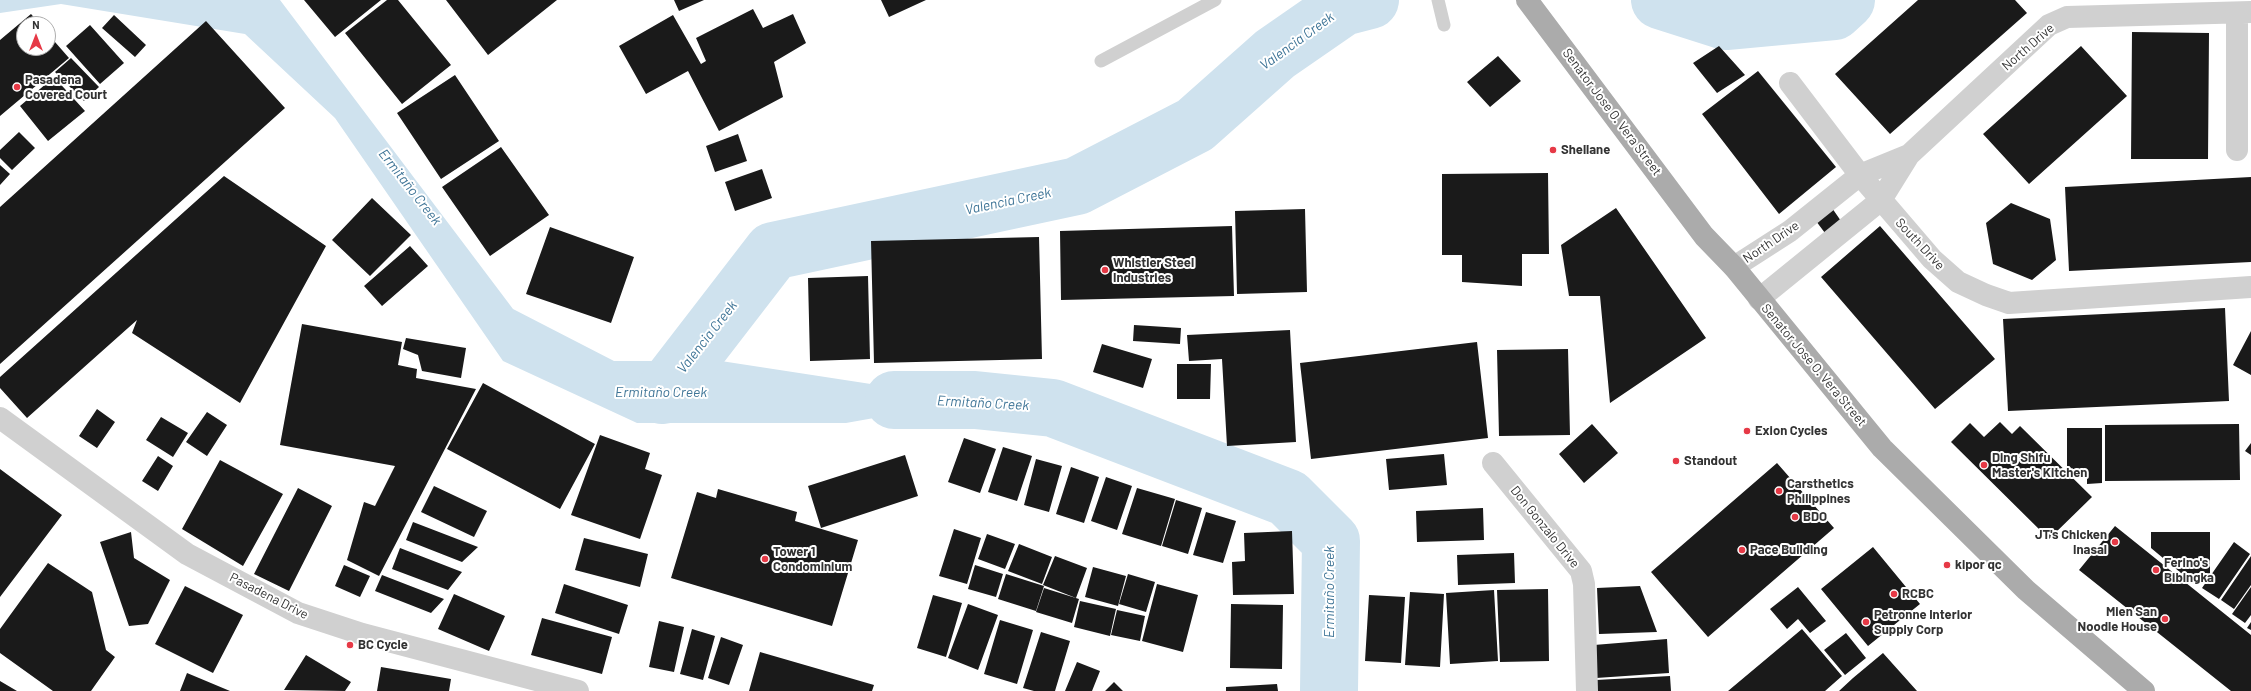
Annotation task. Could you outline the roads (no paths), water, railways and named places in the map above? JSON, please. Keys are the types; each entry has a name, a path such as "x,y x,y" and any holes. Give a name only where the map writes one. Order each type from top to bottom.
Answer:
{"main road":[{"name":"Senator Jose O. Vera Street","path":"1527,0 1704,236 1734,267 1882,448 2026,590 2144,691"}],"street":[{"path":"2237,150 2244,12"},
{"name":"North Drive","path":"1759,299 1881,200 1909,155 2049,25 2067,17 2244,12"},
{"name":"South Drive","path":"1790,83 1860,175 1881,200 1932,260 1958,282 2009,303 2251,287"},
{"name":"North Drive","path":"1734,267 1790,231 1860,175 1909,155"},
{"name":"Pasadena Drive","path":"0,418 187,554 298,613 362,634 578,691"},
{"name":"Don Gonzalo Drive","path":"1493,463 1581,571 1584,584 1587,691"}],"lane":[{"path":"1101,61 1215,0"},
{"path":"1438,0 1444,25"}],"water":[{"name":"Ermitaño Creek","path":"0,0 280,0 513,309 614,361 721,361 975,400 846,423 637,423 503,361 335,118 245,34 61,4 0,13"}],"waterway":[{"name":"Valencia Creek","path":"662,395 773,251 1077,186 1195,125 1275,54 1343,7 1370,0"},
{"name":"Valencia Creek","path":"1660,0 1726,21 1834,11 1846,0"},
{"name":"Ermitaño Creek","path":"894,400 975,400 1053,408 1288,498 1331,541 1329,691"}],"place":[{"name":"Pasadena Covered Court","path":"17,87"},
{"name":"Shellane","path":"1553,150"},
{"name":"Whistler Steel Industries","path":"1105,270"},
{"name":"Exion Cycles","path":"1747,431"},
{"name":"Standout","path":"1676,461"},
{"name":"Ding Shifu Master's Kitchen","path":"1984,465"},
{"name":"Carsthetics Philippines","path":"1779,491"},
{"name":"BDO","path":"1795,517"},
{"name":"JT's Chicken Inasal","path":"2115,542"},
{"name":"Pace Building","path":"1742,550"},
{"name":"Tower 1 Condominium","path":"765,559"},
{"name":"kipor qc","path":"1947,565"},
{"name":"Ferino's Bibingka","path":"2156,570"},
{"name":"RCBC","path":"1894,594"},
{"name":"Mien San Noodle House","path":"2165,619"},
{"name":"Petronne Interior Supply Corp","path":"1866,622"},
{"name":"BC Cycle","path":"350,645"}]}
